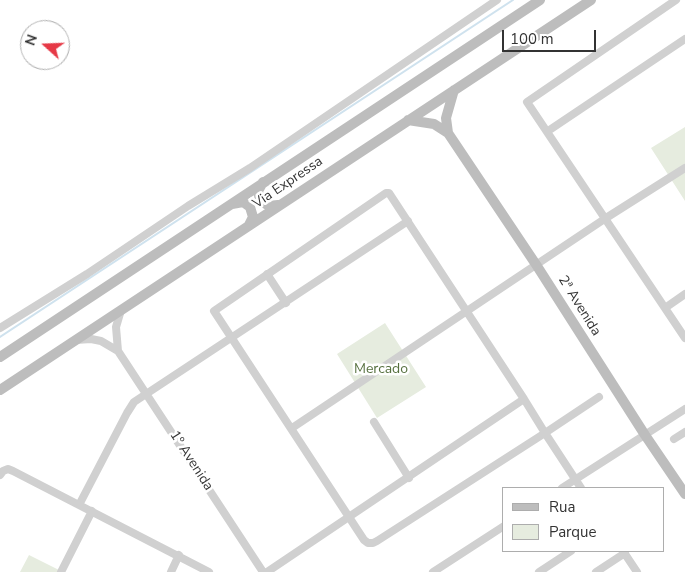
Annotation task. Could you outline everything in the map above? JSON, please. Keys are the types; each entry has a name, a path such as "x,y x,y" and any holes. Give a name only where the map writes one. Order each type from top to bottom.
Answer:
{"main road":[{"name":"Via Expressa","path":"0,357 540,0"},
{"name":"Via Expressa","path":"0,390 591,0"},
{"path":"448,133 446,118 454,90"},
{"path":"408,120 434,124 448,133"},
{"name":"2ª Avenida","path":"448,133 685,494"},
{"path":"264,181 258,191 261,202 269,206 280,204"},
{"path":"231,205 241,202 250,207 253,219 246,228"}],"street":[{"path":"0,328 250,168 497,0"},
{"path":"676,0 527,102 685,337"},
{"path":"548,131 685,39"},
{"path":"292,428 537,266 606,218 685,168"},
{"path":"580,487 545,434 524,399 389,193 386,193 215,309 214,313 233,338 364,540 368,543 373,543 545,434 599,396"},
{"path":"79,505 134,402 408,221"},
{"path":"267,274 286,303"},
{"path":"665,308 685,294"},
{"path":"118,351 116,327 121,310"},
{"path":"76,340 91,339 101,341 118,351"},
{"name":"1º Avenida","path":"118,351 263,572"},
{"path":"267,572 524,399"},
{"path":"564,487 685,409"},
{"path":"374,422 409,478"},
{"path":"674,439 685,432"},
{"path":"0,476 3,471 8,469 14,471 209,572"},
{"path":"62,572 92,511"},
{"path":"433,572 502,527"},
{"path":"539,572 569,552"},
{"path":"596,572 624,552 638,572"},
{"path":"171,572 179,556"}],"green space":[{"path":"685,127 685,201 651,148"},
{"name":"Mercado","path":"385,323 426,387 377,418 337,354"},
{"path":"29,555 63,572 20,572"}],"waterway":[{"path":"0,337 513,0"}]}
